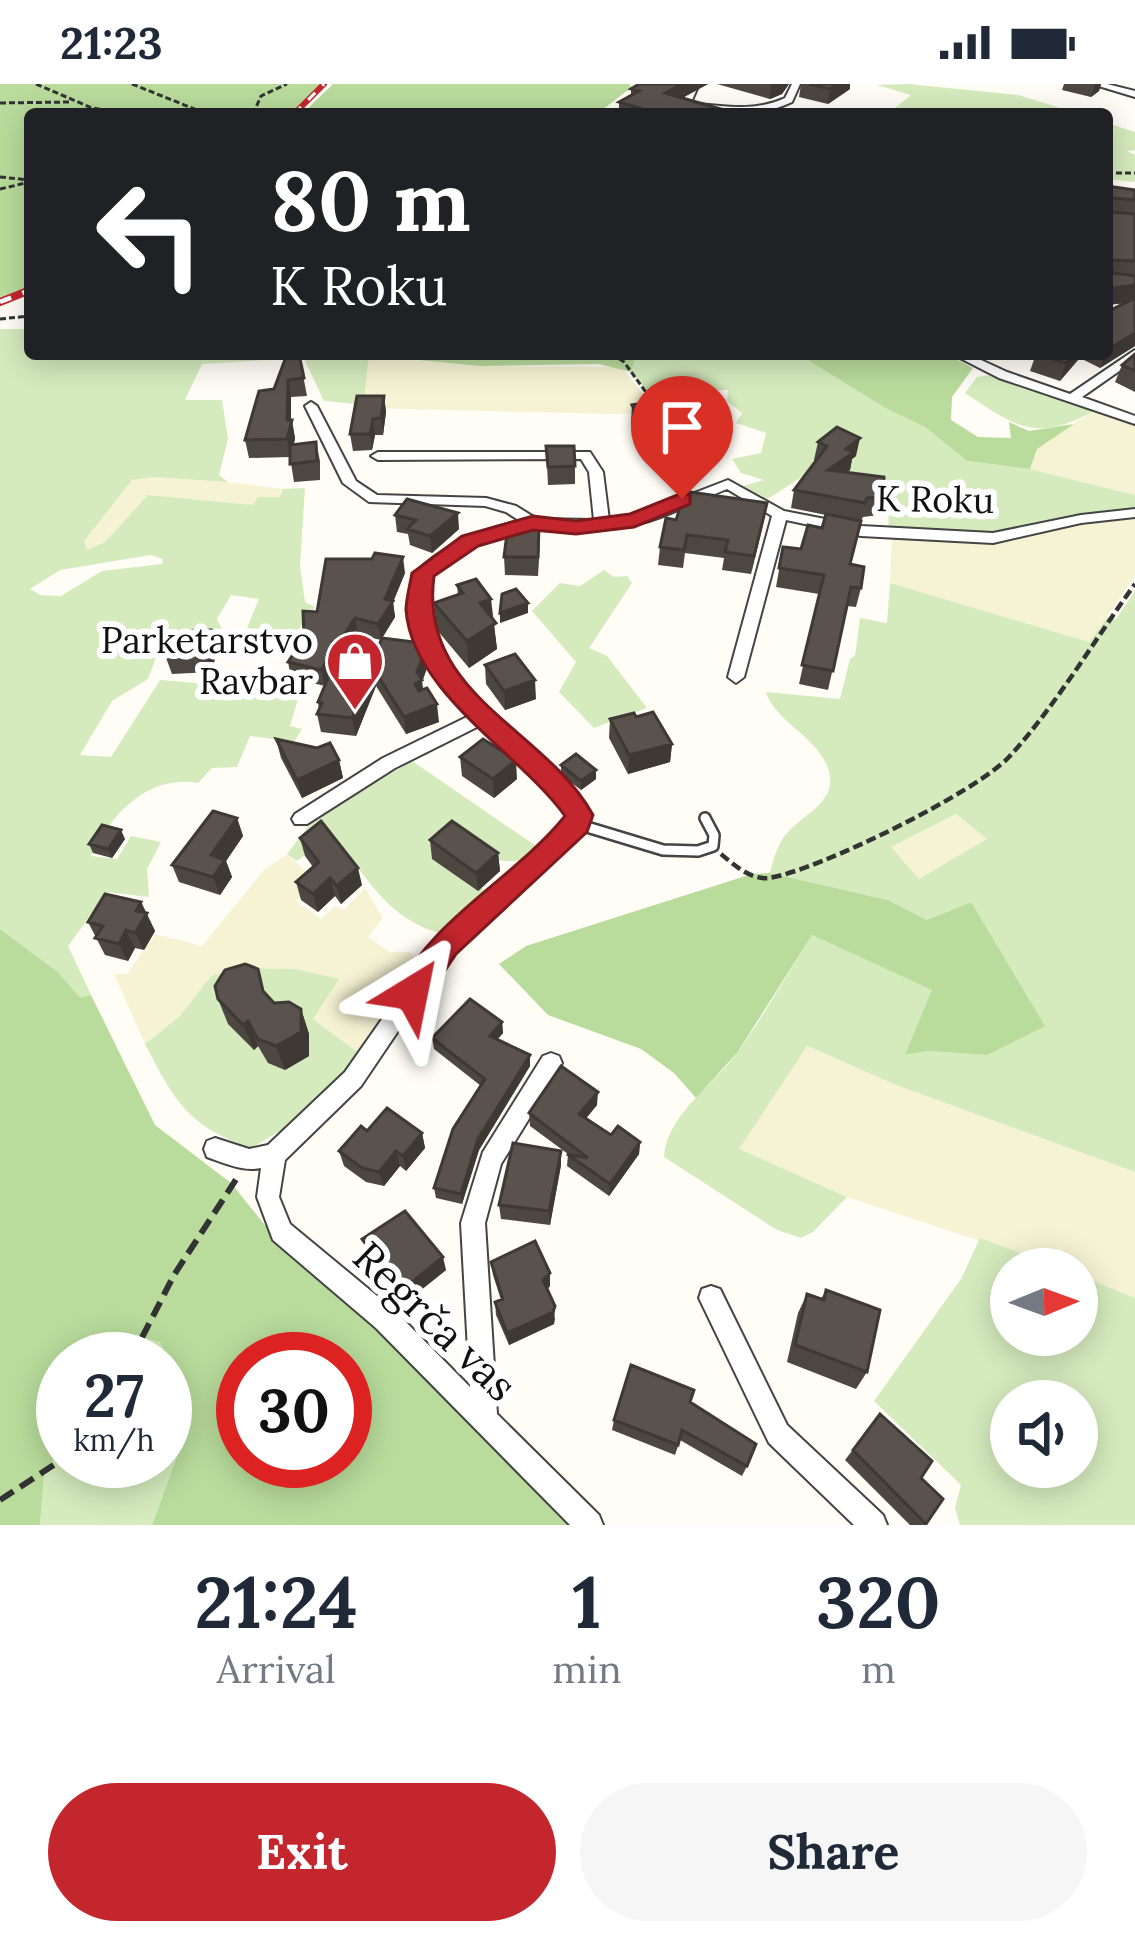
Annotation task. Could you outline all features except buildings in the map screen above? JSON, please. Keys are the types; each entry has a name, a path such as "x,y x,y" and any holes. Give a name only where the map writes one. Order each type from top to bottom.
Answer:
{"street":[{"path":"766,108 789,100 796,84"},
{"path":"1096,84 1135,94"},
{"path":"1072,399 1135,354"},
{"path":"973,360 1135,421"},
{"name":"K Roku","path":"311,406 350,483 374,500 486,502 512,509 533,523"},
{"path":"378,457 585,455 596,472 602,524"},
{"name":"K Roku","path":"577,824 579,815 563,793 481,718 428,647 418,609 423,573 470,541 533,523 634,520 728,484 780,514 861,531 993,538 1135,513"},
{"path":"736,677 780,514"},
{"path":"302,819 388,763 481,718"},
{"path":"215,1149 261,1158 353,1079 446,945 577,824"},
{"path":"484,1421 473,1223 490,1160 551,1063"},
{"name":"Regrča vas","path":"261,1158 281,1232 385,1319 589,1525"},
{"path":"711,1298 778,1434 873,1525"}],"lane":[{"path":"577,824 668,851 699,853 713,846 714,836 705,818"}],"path":[{"path":"36,84 74,102 102,108"},
{"path":"132,84 192,108"},
{"path":"252,108 261,96 287,84"},
{"path":"0,104 74,102"},
{"path":"621,360 664,417"},
{"path":"713,846 740,870 766,879 866,842 938,807 1007,759 1135,584"},
{"path":"144,1332 174,1275 261,1158"},
{"path":"0,1500 36,1477"}],"shaded area":[{"path":"369,360 413,360 479,366 621,367 660,415 364,408"},
{"path":"1094,411 1135,424 1135,495 1030,469 1037,449"},
{"path":"153,477 283,489 280,497 253,505 148,495 105,542 87,551 83,541 132,480"},
{"path":"1135,516 1135,576 1089,642 890,583 892,536 969,541"},
{"path":"957,814 988,840 919,879 890,847"},
{"path":"287,854 315,880 296,901 321,919 335,906 344,910 365,888 383,918 368,937 390,952 409,952 421,962 363,1056 313,1019 338,979 296,969 241,968 211,976 180,1016 145,1044 114,974 127,974 155,934 202,946 264,870"},
{"path":"806,1046 896,1085 1135,1172 1135,1298 1098,1283 1098,1248 1001,1248 847,1197 738,1150"}],"green space":[{"path":"0,84 320,84 296,108 24,108 24,288 0,298"},
{"path":"333,84 632,87 605,108 308,108"},
{"path":"877,85 1018,95 1060,108 895,108 911,95"},
{"path":"1113,125 1135,132 1135,150 1127,151 1135,155 1135,182 1113,180"},
{"path":"0,329 24,329 24,360 268,360 202,364 185,400 222,400 228,439 219,475 228,482 132,480 84,541 87,550 105,542 148,495 253,505 258,497 280,497 283,489 305,488 300,566 305,602 315,607 294,636 247,628 259,599 231,595 217,619 222,629 216,638 165,634 148,679 112,701 80,755 111,757 160,680 300,692 290,726 302,729 294,742 250,736 237,767 212,768 198,783 180,782 147,791 120,812 91,856 117,859 131,836 161,842 147,869 149,897 108,892 68,946 91,995 80,999 58,972 0,929","holes":["151,555 163,559 162,564 102,571 61,596 40,595 30,589 60,570"]},
{"path":"305,360 369,360 364,401 324,401"},
{"path":"418,360 635,360 631,372 599,364 479,366"},
{"path":"635,360 808,360 925,427 967,461 1030,469 1135,495 1135,510 979,535 889,530 887,494 839,484 811,471 766,500 743,486 764,480 741,473 732,459 761,453 766,433 736,423 742,413 727,401 728,390 715,390 670,417 631,372"},
{"path":"808,360 958,360 973,368 952,397 951,420 978,437 1011,438 1009,422 1029,431 1074,424 1037,449 1030,469 967,461 925,427"},
{"path":"989,375 1094,411 1057,426 1027,427 965,393 977,377"},
{"path":"604,570 614,577 627,576 632,583 589,648 607,656 647,708 594,728 559,692 576,662 532,611 560,583 580,586"},
{"path":"890,583 1089,642 1107,617 1116,619 1135,591 1135,1172 896,1085 807,1046 739,1149 847,1197 801,1238 777,1230 664,1157 683,1113 740,1049 812,935 933,990 906,1055 928,1051 987,1055 971,902 927,920 888,900 770,873 781,841 825,797 830,776 820,753 777,711 766,692 840,699 850,659 855,656 860,618 887,623","holes":["956,814 987,839 919,879 891,847"]},
{"path":"412,761 539,848 519,861 495,860 466,882 482,887 485,893 444,934 393,908 331,835 297,861 287,854 314,819"},
{"path":"770,873 888,900 927,920 971,902 1045,1026 987,1055 928,1051 905,1055 932,990 812,935 737,1053 696,1098 674,1073 641,1049 548,1015 499,964 526,946 752,874"},
{"path":"0,929 58,972 80,998 91,995 155,1125 231,1183 282,1246 319,1269 575,1525 152,1525 166,1488 192,1488 192,1332 36,1332 36,1488 43,1488 40,1525 0,1525"},
{"path":"241,968 296,969 339,979 313,1019 363,1056 285,1128 251,1148 212,1130 185,1109 145,1044 180,1016 211,976"},
{"path":"980,1238 1007,1248 990,1248 990,1356 1098,1356 1098,1283 1135,1298 1135,1525 960,1525 955,1508 961,1485 874,1401 961,1279"},
{"path":"43,1488 166,1488 152,1525 40,1525"}],"railway":[{"path":"300,108 324,84"},
{"path":"0,302 24,292"}],"place":[{"name":"Parketarstvo Ravbar","path":"355,712"}],"route":[{"path":"412,993 446,945 577,824 579,815 563,793 481,718 428,647 418,609 423,573 470,541 504,531 533,523 576,527 634,520 682,499"}]}
